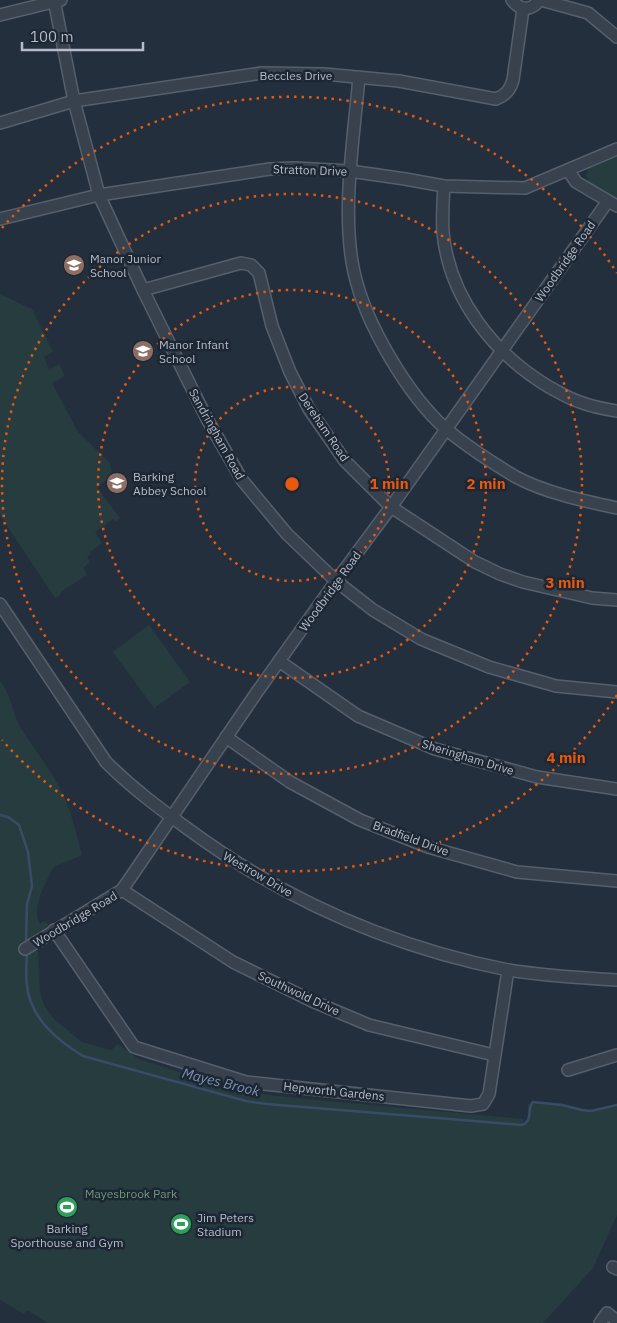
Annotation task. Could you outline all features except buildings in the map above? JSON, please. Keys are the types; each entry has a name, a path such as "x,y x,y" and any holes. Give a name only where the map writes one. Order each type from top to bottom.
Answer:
{"street":[{"path":"0,15 57,0"},
{"name":"Sandringham Road","path":"57,0 74,101 99,195 143,290 207,419 242,480 287,534 336,581 373,610 421,639 489,667 556,686 617,692"},
{"path":"512,0 523,9 532,7 540,0 588,13 617,37"},
{"name":"Beccles Drive","path":"0,122 74,101 262,73 399,80 496,99 504,96 510,89 513,80 523,9"},
{"path":"359,77 350,171 349,230 354,272 364,306 386,351 413,391 446,429 517,477 565,496 617,508"},
{"name":"Stratton Drive","path":"0,219 99,195 270,169 350,171 405,178 444,186 526,188 617,149"},
{"path":"568,170 576,182 612,204"},
{"path":"444,186 443,232 450,263 459,288 475,318 502,351 531,376 578,402 597,408 617,411"},
{"name":"Woodbridge Road","path":"29,946 122,890 226,737 336,581 502,351 612,204"},
{"name":"Dereham Road","path":"143,290 241,263 247,263 255,268 259,274 272,326 290,372 309,409 345,461 391,507 475,562 500,574 523,582 592,598 617,600"},
{"name":"Westrow Drive","path":"0,604 106,762 127,783 218,851 292,895 352,923 444,954 508,970 559,977 617,980"},
{"name":"Sheringham Drive","path":"280,661 358,716 435,750 536,777 617,789"},
{"name":"Bradfield Drive","path":"226,737 290,782 360,820 428,847 517,872 617,881"},
{"name":"Southwold Drive","path":"122,890 233,962 312,1001 369,1024 494,1054"},
{"name":"Hepworth Gardens","path":"54,930 134,1047 246,1082 471,1106 483,1104 489,1094 508,970"},
{"path":"568,1070 617,1055"},
{"path":"604,1318 617,1320"}],"green space":[{"path":"617,156 617,199 589,182 586,175 589,168"},
{"path":"0,294 32,309 53,352 44,357 49,369 59,364 65,376 52,383 78,432 110,463 112,476 98,486 98,489 120,518 116,522 113,519 95,532 102,543 90,552 91,554 87,557 90,562 83,568 87,575 62,591 55,598 0,515"},
{"path":"149,625 190,682 154,708 113,652"},
{"name":"Mayesbrook Park","path":"0,681 7,692 20,727 61,789 82,855 54,867 47,880 37,910 40,924 45,921 52,929 34,947 38,952 40,992 44,1005 54,1019 82,1042 111,1050 118,1044 137,1058 260,1094 523,1119 523,1124 528,1120 528,1105 532,1101 568,1105 587,1110 600,1109 617,1104 617,1215 593,1268 543,1323 48,1323 27,1310 24,1314 0,1300"}],"waterway":[{"name":"Mayes Brook","path":"0,815 8,817 19,825 28,852 32,886 27,904 26,943"},
{"name":"Mayes Brook","path":"27,951 26,982 29,998 34,1009 55,1036 73,1050 83,1056 246,1101 522,1125 528,1120 533,1102 591,1111 617,1105"}],"place":[{"name":"Manor Junior School","path":"74,265"},
{"name":"Manor Infant School","path":"143,351"},
{"name":"Barking Abbey School","path":"117,483"},
{"name":"Barking Sporthouse and Gym","path":"67,1207"},
{"name":"Jim Peters Stadium","path":"181,1224"}]}
